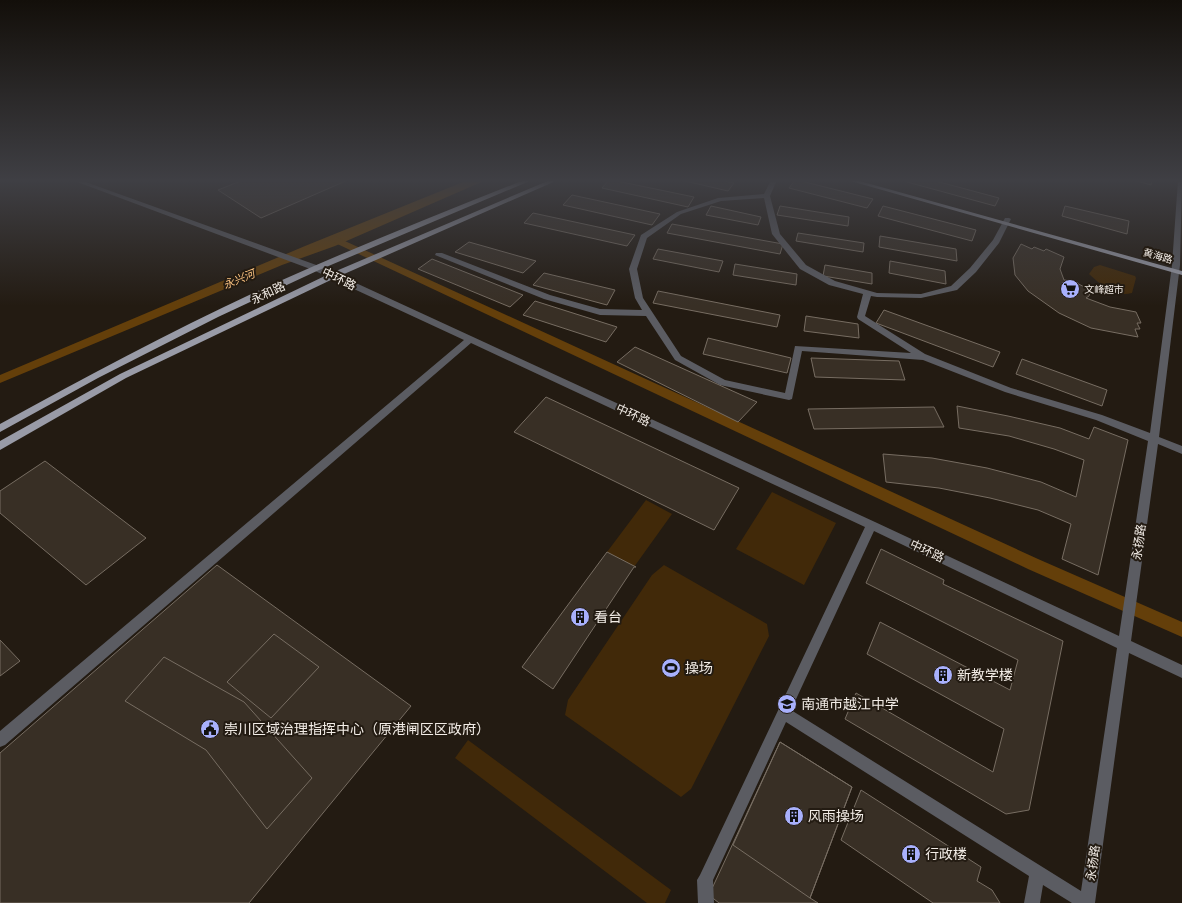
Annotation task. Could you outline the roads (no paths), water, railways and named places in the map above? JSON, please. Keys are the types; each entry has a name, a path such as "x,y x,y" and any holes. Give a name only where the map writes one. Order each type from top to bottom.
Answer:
{"main road":[{"name":"永和路","path":"0,428 144,351 316,268 429,222"},
{"name":"永和路","path":"0,446 123,376 332,276 457,222"},
{"name":"黄海路","path":"1010,222 1179,269"}],"street":[{"name":"中环路","path":"191,222 316,268 468,340 871,525 1124,638 1182,672"},
{"path":"666,222 644,237 633,269 639,298 678,358 723,383 789,397 798,348 924,357"},
{"path":"773,222 776,234 803,267 832,283 877,295 921,296 954,288 973,270 996,241 1005,222"},
{"name":"永扬路","path":"1086,903 1179,269 1180,222"},
{"path":"439,255 546,297 600,312 648,313"},
{"path":"868,292 861,317 924,357 1008,390 1099,417 1182,450"},
{"path":"0,740 468,340"},
{"path":"706,903 705,880 871,525"},
{"path":"783,712 1086,903"},
{"path":"1032,903 1038,872"}],"water":[{"name":"永兴河","path":"364,222 390,222 335,246 282,265 0,383 0,375"}],"waterway":[{"path":"334,239 1033,564 1182,630"}],"place":[{"name":"文峰超市","path":"1070,289"},
{"name":"看台","path":"580,617"},
{"name":"操场","path":"671,668"},
{"name":"新教学楼","path":"943,675"},
{"name":"南通市越江中学","path":"787,704"},
{"name":"崇川区域治理指挥中心（原港闸区区政府）","path":"210,729"},
{"name":"风雨操场","path":"794,816"},
{"name":"行政楼","path":"911,854"}]}
